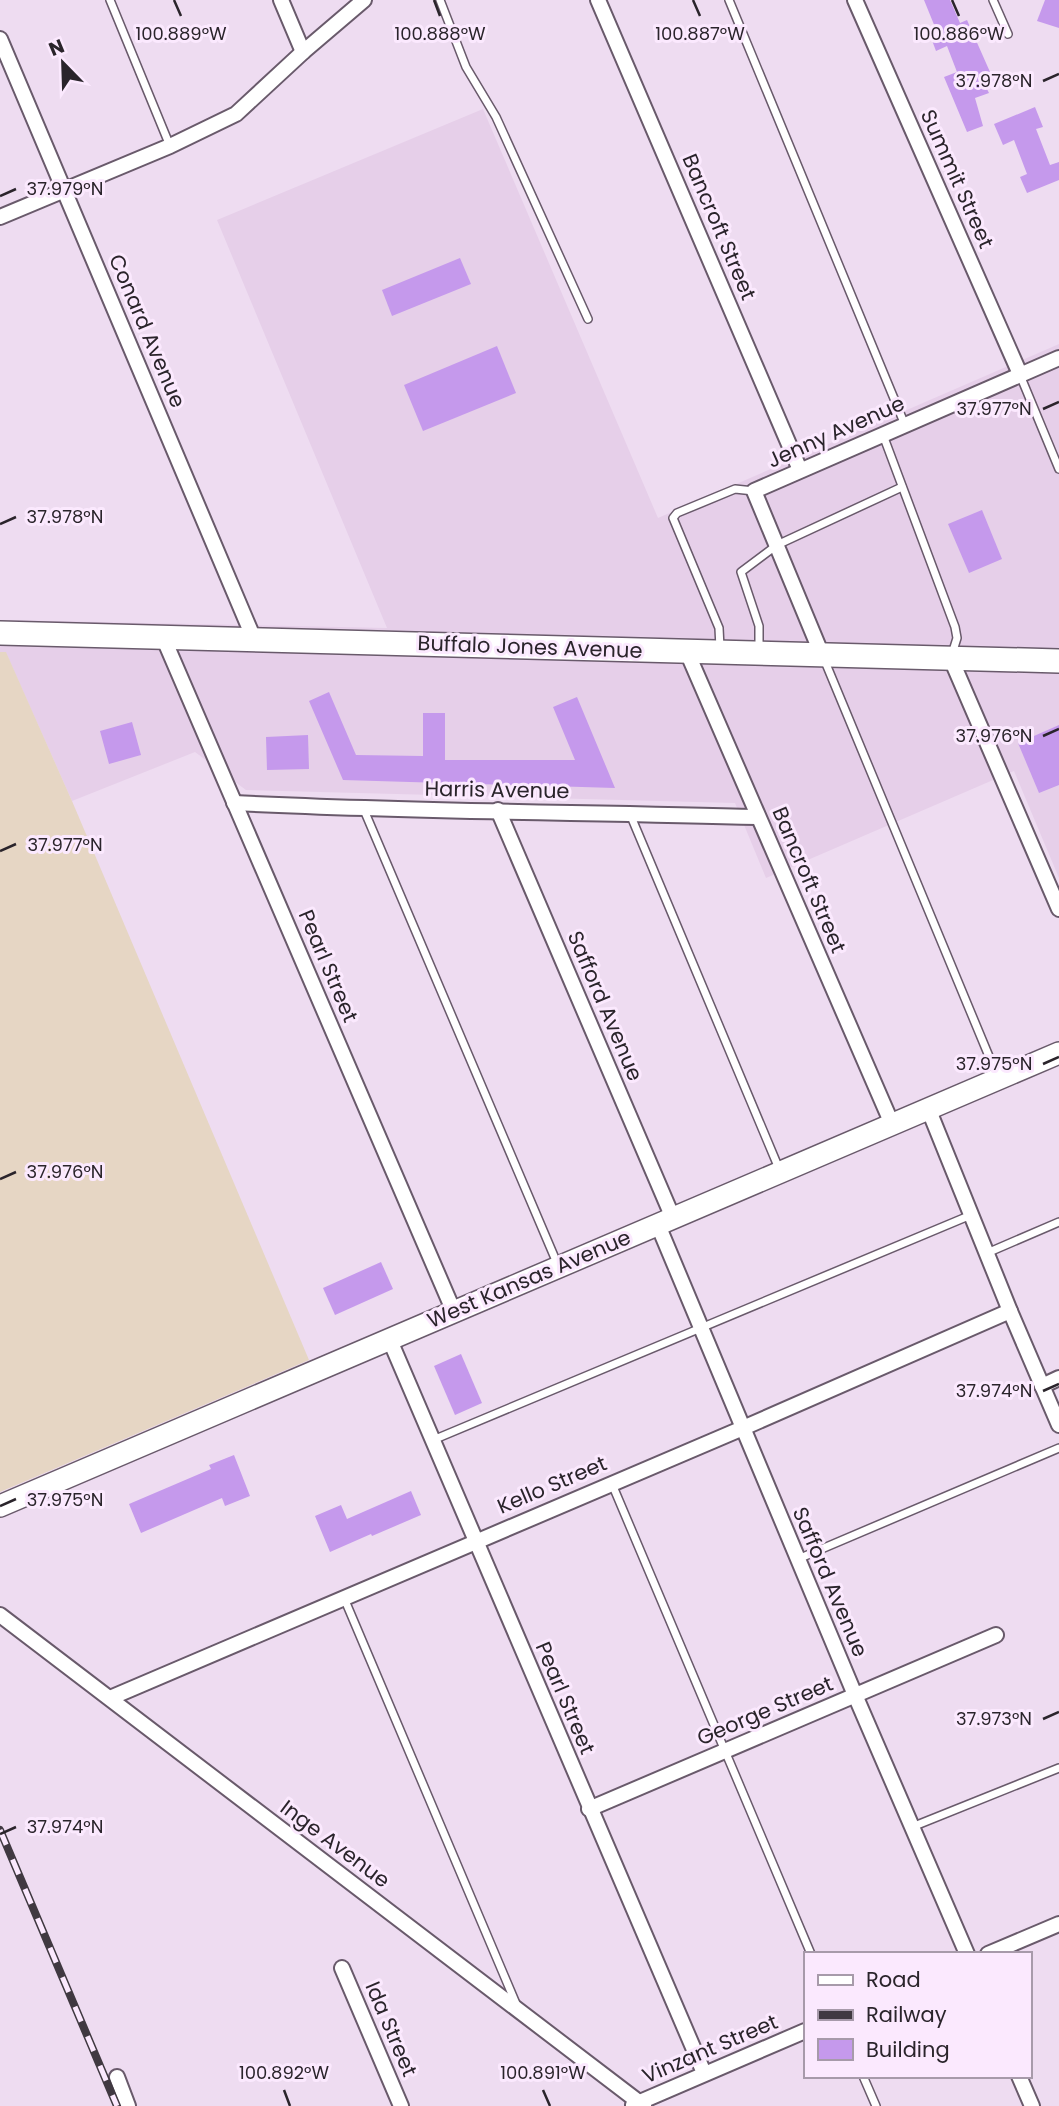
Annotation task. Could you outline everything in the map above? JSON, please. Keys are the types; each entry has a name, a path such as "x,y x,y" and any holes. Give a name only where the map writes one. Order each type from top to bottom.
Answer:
{"main road":[{"name":"Buffalo Jones Avenue","path":"0,633 1059,662"}],"street":[{"path":"281,0 303,52"},
{"path":"0,217 170,146 236,114 363,0"},
{"name":"Bancroft Street","path":"598,0 800,470"},
{"name":"Summit Street","path":"855,0 1020,374"},
{"name":"Conard Avenue","path":"0,39 254,639"},
{"name":"Jenny Avenue","path":"822,655 754,491 1059,358"},
{"name":"Pearl Street","path":"163,637 454,1312"},
{"name":"Bancroft Street","path":"687,652 892,1124"},
{"path":"951,659 1059,909"},
{"name":"Harris Avenue","path":"234,803 364,810 498,810 758,817"},
{"name":"Safford Avenue","path":"498,810 666,1221 701,1328 966,1952"},
{"name":"West Kansas Avenue","path":"0,1507 1059,1052"},
{"path":"928,1108 1059,1425"},
{"name":"Kello Street","path":"110,1698 1010,1311"},
{"name":"Pearl Street","path":"390,1338 704,2074"},
{"path":"1042,1386 1059,1378"},
{"name":"Inge Avenue","path":"0,1615 638,2105"},
{"name":"George Street","path":"589,1809 996,1634"},
{"path":"993,1952 1059,1924"},
{"name":"Ida Street","path":"342,1968 401,2106"},
{"name":"Vinzant Street","path":"638,2105 804,2031"},
{"path":"117,2077 128,2106"},
{"path":"1020,2078 1032,2106"}],"lane":[{"path":"110,0 170,146"},
{"path":"440,0 466,67 496,117 587,319"},
{"path":"729,0 905,425"},
{"path":"993,0 1008,34"},
{"path":"1020,374 1059,469"},
{"path":"883,434 955,627 957,638 951,659"},
{"path":"758,654 759,626 741,572 777,544 902,486"},
{"path":"720,653 719,628 673,518 677,513 735,489 754,491"},
{"path":"822,655 998,1078"},
{"path":"364,810 558,1267"},
{"path":"630,813 780,1172"},
{"path":"432,1440 971,1214"},
{"path":"986,1253 1059,1222"},
{"path":"798,1559 1059,1448"},
{"path":"611,1483 810,1952"},
{"path":"344,1597 520,2012"},
{"path":"912,1827 1059,1768"},
{"path":"864,2078 876,2106"}],"shaded area":[{"path":"483,109 658,518 1059,344 1059,878 1014,771 766,878 735,803 246,790 195,752 72,801 6,653 0,652 0,620 387,628 217,220"},
{"path":"0,652 6,652 72,801 309,1360 0,1492"}],"building":[{"path":"924,0 950,0 960,23 967,20 994,81 985,85 989,93 975,98 983,126 967,132 944,77 957,72 947,46 936,51 930,35 937,32"},
{"path":"1045,0 1059,0 1059,28 1037,21"},
{"path":"1035,107 1043,127 1036,129 1050,165 1059,162 1059,180 1027,193 1020,177 1027,174 1014,140 1003,145 994,124"},
{"path":"460,258 471,284 392,316 382,290"},
{"path":"497,346 516,393 423,431 404,385"},
{"path":"982,510 1002,559 969,573 948,524"},
{"path":"329,692 356,755 423,756 423,713 445,713 445,760 575,760 553,707 577,697 615,788 343,780 309,701"},
{"path":"132,722 141,755 109,764 100,731"},
{"path":"1059,725 1059,785 1039,793 1018,743"},
{"path":"308,735 309,769 267,770 266,737"},
{"path":"381,1262 393,1289 335,1315 323,1288"},
{"path":"461,1354 482,1403 455,1415 434,1366"},
{"path":"234,1455 250,1496 225,1506 222,1498 141,1533 129,1504 211,1469 209,1465"},
{"path":"411,1491 421,1515 330,1552 315,1516 341,1505 347,1519"}],"railway":[{"path":"0,1830 117,2106"}]}
